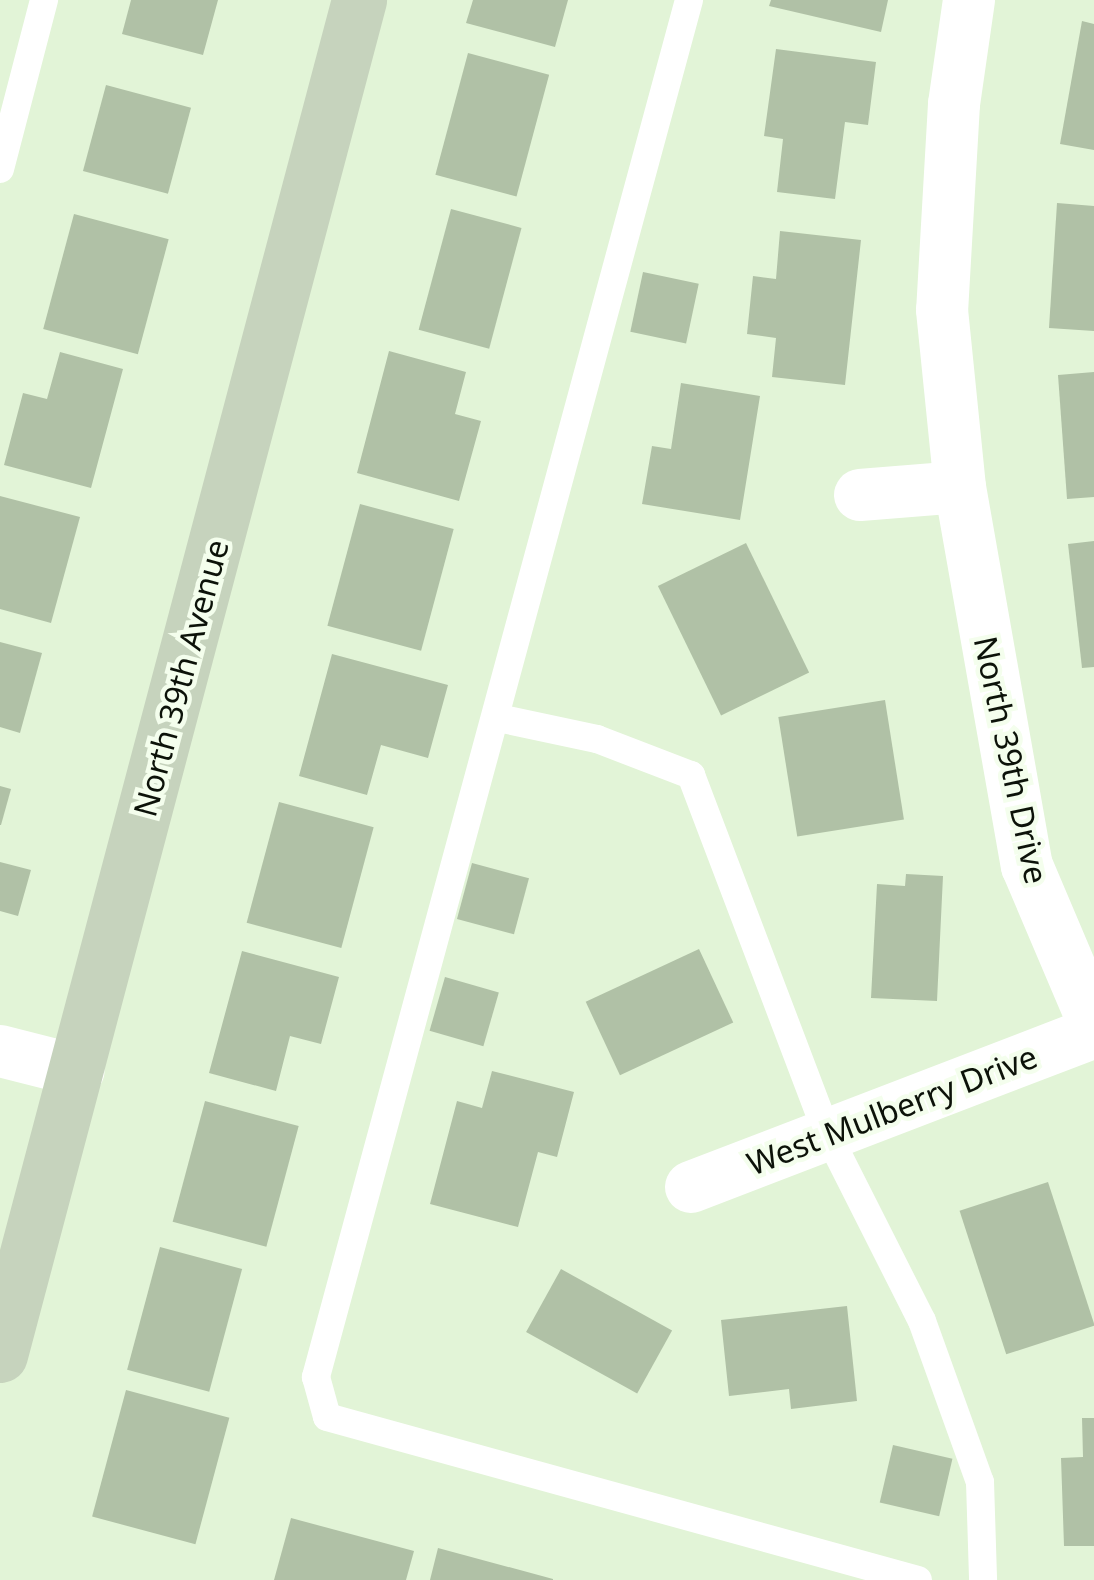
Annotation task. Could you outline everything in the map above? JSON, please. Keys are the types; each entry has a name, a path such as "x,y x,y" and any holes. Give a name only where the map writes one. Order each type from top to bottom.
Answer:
{"street":[{"name":"North 39th Avenue","path":"1,1347 78,1071 358,0"},
{"name":"North 39th Drive","path":"969,0 954,104 942,310 960,487 1027,866 1094,1024"},
{"path":"860,495 960,487"},
{"name":"West Mulberry Drive","path":"691,1188 1094,1032"},
{"path":"0,1050 78,1071"}],"lane":[{"path":"0,169 44,0"},
{"path":"688,0 498,718 316,1377 327,1416 918,1580"},
{"path":"498,718 597,739 690,776 828,1134 922,1321 980,1482 983,1580"}],"building":[{"path":"131,0 218,0 203,55 122,34"},
{"path":"473,0 568,0 555,47 466,23"},
{"path":"771,0 888,0 881,32 769,6"},
{"path":"1082,21 1094,24 1094,150 1060,144"},
{"path":"776,49 876,62 868,125 845,122 835,199 777,192 783,139 764,136"},
{"path":"468,53 549,75 517,196 435,175"},
{"path":"106,85 191,108 168,194 83,171"},
{"path":"1057,203 1094,206 1094,331 1049,328"},
{"path":"451,209 522,228 489,349 419,330"},
{"path":"74,214 169,239 138,354 43,329"},
{"path":"780,231 861,240 845,385 772,377 776,338 747,334 753,276 776,279"},
{"path":"643,272 699,284 686,344 630,332"},
{"path":"389,351 466,372 455,414 481,421 459,501 357,473"},
{"path":"60,352 123,369 91,488 4,465 23,393 47,399"},
{"path":"1094,372 1094,497 1067,499 1058,375"},
{"path":"681,383 760,396 740,520 642,504 652,446 671,449"},
{"path":"0,496 80,517 51,623 0,609"},
{"path":"360,504 454,529 421,651 327,626"},
{"path":"1094,541 1094,667 1082,668 1068,544"},
{"path":"746,543 809,672 721,715 658,586"},
{"path":"0,642 42,653 20,733 0,727"},
{"path":"332,654 448,685 428,758 381,745 367,795 299,776"},
{"path":"885,700 904,820 797,836 778,717"},
{"path":"0,786 11,789 1,825 0,825"},
{"path":"279,802 374,827 341,948 247,923"},
{"path":"0,862 31,870 18,916 0,911"},
{"path":"472,863 529,878 514,934 457,919"},
{"path":"906,874 943,876 937,1001 871,998 877,884 905,886"},
{"path":"699,949 733,1022 620,1075 586,1002"},
{"path":"242,951 339,977 321,1044 290,1036 276,1091 209,1073"},
{"path":"445,977 499,992 483,1046 430,1031"},
{"path":"492,1071 574,1092 557,1157 538,1152 518,1227 430,1204 457,1101 482,1108"},
{"path":"205,1101 299,1126 266,1247 173,1222"},
{"path":"1048,1182 1094,1326 1006,1354 960,1211"},
{"path":"160,1247 242,1269 209,1392 127,1370"},
{"path":"561,1269 672,1331 637,1394 526,1332"},
{"path":"847,1306 857,1401 791,1409 789,1389 729,1396 721,1320"},
{"path":"126,1390 229,1418 195,1544 92,1517"},
{"path":"1082,1418 1094,1418 1094,1546 1064,1546 1061,1458 1083,1457"},
{"path":"893,1445 952,1459 939,1516 880,1502"},
{"path":"291,1518 414,1551 406,1580 274,1580"},
{"path":"438,1548 553,1579 553,1580 430,1580"}]}
